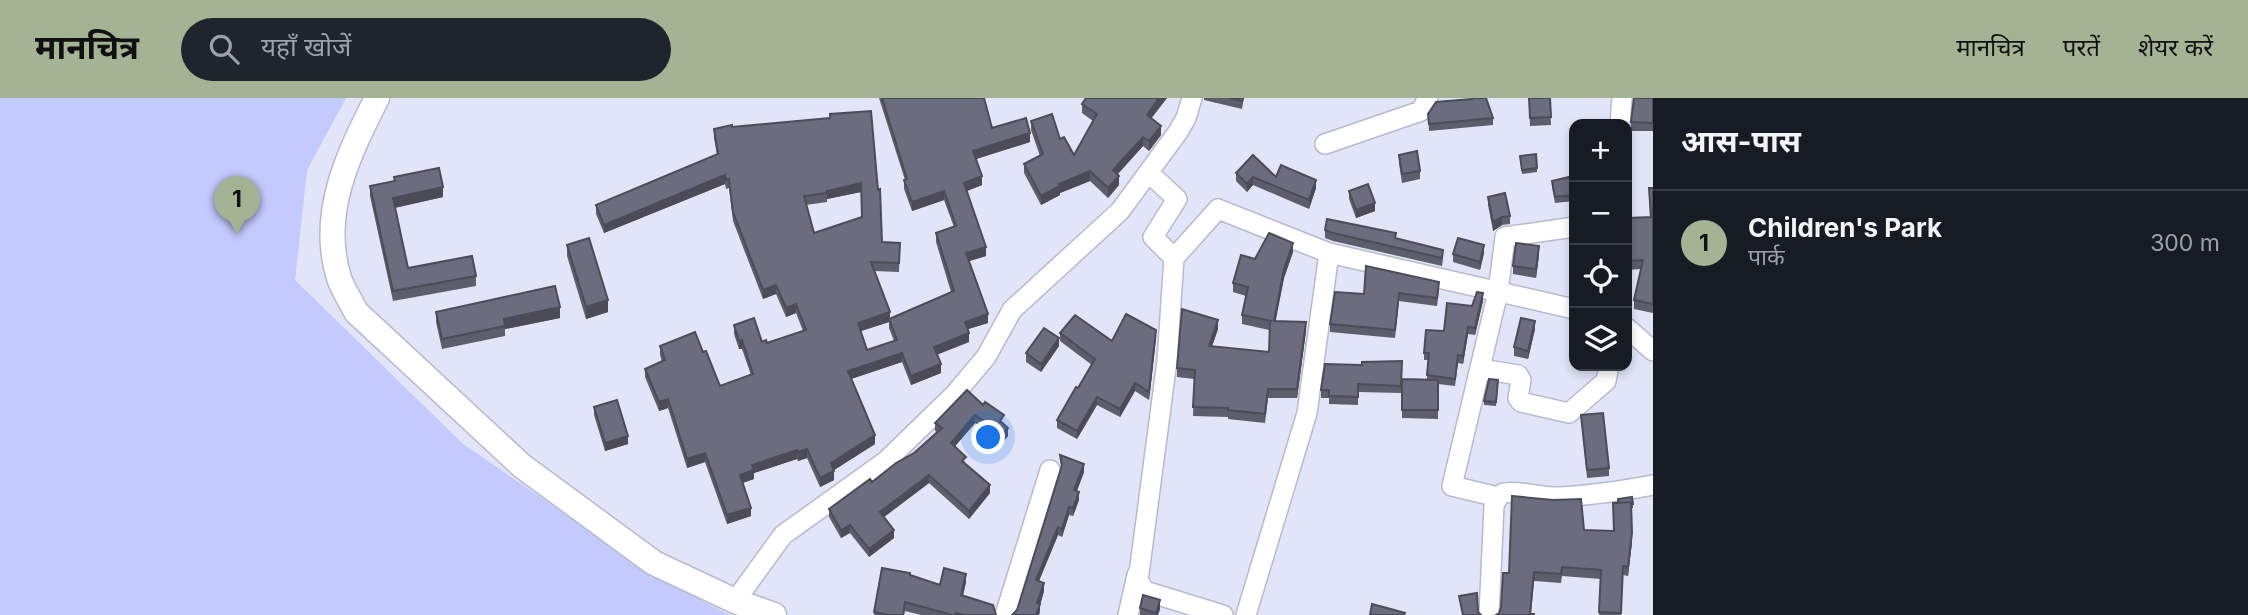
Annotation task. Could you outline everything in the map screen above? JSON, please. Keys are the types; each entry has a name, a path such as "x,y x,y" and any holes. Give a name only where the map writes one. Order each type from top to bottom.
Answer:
{"street":[{"path":"377,98 343,171 333,219 332,250 340,281 356,312 522,466 654,563 735,601 774,615"},
{"path":"735,601 783,535 886,461 954,395 986,357 1012,310 1120,211 1186,118 1192,98"},
{"path":"1325,144 1421,111 1429,98"},
{"path":"1620,119 1622,98"},
{"path":"1149,173 1177,199 1153,237 1174,258"},
{"path":"1128,615 1137,575 1167,361 1174,258 1218,209 1329,253 1570,308"},
{"path":"1498,497 1452,486 1498,292 1505,237 1569,228"},
{"path":"1247,615 1307,413 1329,253"},
{"path":"1632,332 1653,351"},
{"path":"1481,369 1518,375 1521,386 1518,398 1521,402 1569,413 1606,381 1608,371"},
{"path":"1005,615 1051,470"},
{"path":"1489,615 1494,506 1498,497 1509,493 1552,497 1604,493 1653,485"},
{"path":"1137,575 1140,587 1145,591 1223,615"}],"shaded area":[{"path":"0,98 346,98 307,170 295,280 462,443 656,577 730,615 0,615"}],"building":[{"path":"882,98 984,98 992,128 1026,118 1030,133 973,151 982,176 964,183 986,247 966,253 988,314 965,322 969,333 934,347 941,364 911,376 902,353 848,371 875,435 831,463 834,471 820,478 807,449 752,465 754,470 740,475 751,508 727,515 705,453 687,459 668,399 659,402 645,369 665,360 660,346 695,332 720,386 753,374 734,325 754,318 762,342 766,340 767,343 806,330 796,304 786,308 776,285 763,290 733,212 729,179 726,180 725,175 604,225 596,205 718,154 714,129 732,125 830,118 830,114 871,111 878,190 880,189 882,242 900,243 899,263 871,262 890,312 858,323 867,350 897,340 889,319 954,291 936,233 956,226 944,191 912,202 904,180 907,179","holes":["861,183 862,217 814,233 804,196 827,193"]},
{"path":"1086,98 1159,98 1147,115 1161,126 1149,141 1143,137 1113,170 1119,176 1108,188 1090,171 1059,184 1060,186 1041,196 1024,164 1043,154 1031,121 1052,114 1060,139 1064,137 1074,155 1097,114 1082,104"},
{"path":"1486,98 1493,118 1429,124 1428,114 1436,102"},
{"path":"1529,98 1550,98 1551,117 1530,118"},
{"path":"1634,98 1653,98 1653,123 1632,122"},
{"path":"1417,151 1420,171 1402,174 1399,155"},
{"path":"1536,154 1537,168 1522,170 1520,156"},
{"path":"1253,155 1276,177 1281,165 1316,180 1309,200 1253,177 1247,184 1236,173"},
{"path":"439,168 443,187 393,198 408,268 472,256 476,276 393,291 370,186 395,181 394,177"},
{"path":"1569,177 1569,196 1555,197 1552,181"},
{"path":"1368,184 1375,203 1356,210 1349,191"},
{"path":"1649,188 1653,188 1653,304 1634,300 1643,260 1632,261 1632,218 1651,217"},
{"path":"1505,193 1510,216 1493,222 1488,197"},
{"path":"1327,219 1396,233 1395,238 1443,250 1442,258 1333,233 1325,230"},
{"path":"1269,233 1293,243 1284,269 1274,321 1306,322 1297,389 1268,389 1265,414 1228,408 1193,407 1195,370 1177,368 1182,309 1218,320 1209,346 1269,352 1272,321 1242,315 1248,287 1233,283 1241,255 1255,259"},
{"path":"589,238 608,300 586,307 567,245"},
{"path":"1458,238 1484,245 1480,262 1453,254"},
{"path":"1516,243 1539,246 1536,269 1513,266"},
{"path":"1366,266 1439,282 1437,298 1399,293 1395,330 1330,324 1335,292 1364,294"},
{"path":"555,286 560,307 504,319 505,326 442,339 436,312"},
{"path":"1477,292 1483,293 1475,328 1468,327 1463,356 1458,355 1455,379 1427,375 1429,353 1424,353 1426,330 1444,331 1447,303 1472,306"},
{"path":"1126,314 1156,330 1149,392 1135,383 1120,409 1097,397 1077,431 1057,420 1095,359 1060,333 1075,315 1112,341"},
{"path":"1521,318 1535,321 1528,351 1514,347"},
{"path":"1044,328 1059,338 1041,364 1026,353"},
{"path":"1402,361 1401,386 1358,384 1358,397 1329,396 1329,390 1321,390 1325,364 1362,365 1362,362"},
{"path":"1402,379 1438,380 1438,410 1402,410"},
{"path":"1489,379 1498,380 1496,402 1484,401"},
{"path":"967,390 983,405 985,402 1004,415 1000,421 1008,428 1003,434 975,415 951,443 966,457 962,461 990,485 969,511 929,475 880,512 894,530 869,549 850,525 841,530 829,509 870,479 872,482 914,453 942,428 935,423"},
{"path":"617,400 628,436 605,443 594,407"},
{"path":"1603,413 1609,468 1587,470 1581,415"},
{"path":"1060,455 1084,464 1074,490 1079,492 1073,508 1069,507 1062,529 1058,527 1036,580 1044,583 1036,615 1012,615 1017,610 1062,465"},
{"path":"1512,496 1553,500 1581,499 1584,530 1614,531 1613,503 1631,502 1632,533 1628,567 1623,566 1621,613 1599,612 1601,570 1562,567 1561,574 1534,572 1530,614 1534,615 1496,615 1501,607 1503,573 1509,573"},
{"path":"1632,497 1633,504 1618,503 1618,499"},
{"path":"882,568 910,573 940,585 944,568 966,574 961,595 993,605 996,615 952,615 905,602 903,615 874,612"},
{"path":"1477,593 1478,612 1481,615 1463,615 1459,596"},
{"path":"1143,595 1160,600 1156,613 1140,608"},
{"path":"1372,604 1405,613 1370,615"}],"place":[{"name":"Children's Park","path":"237,234"}]}
